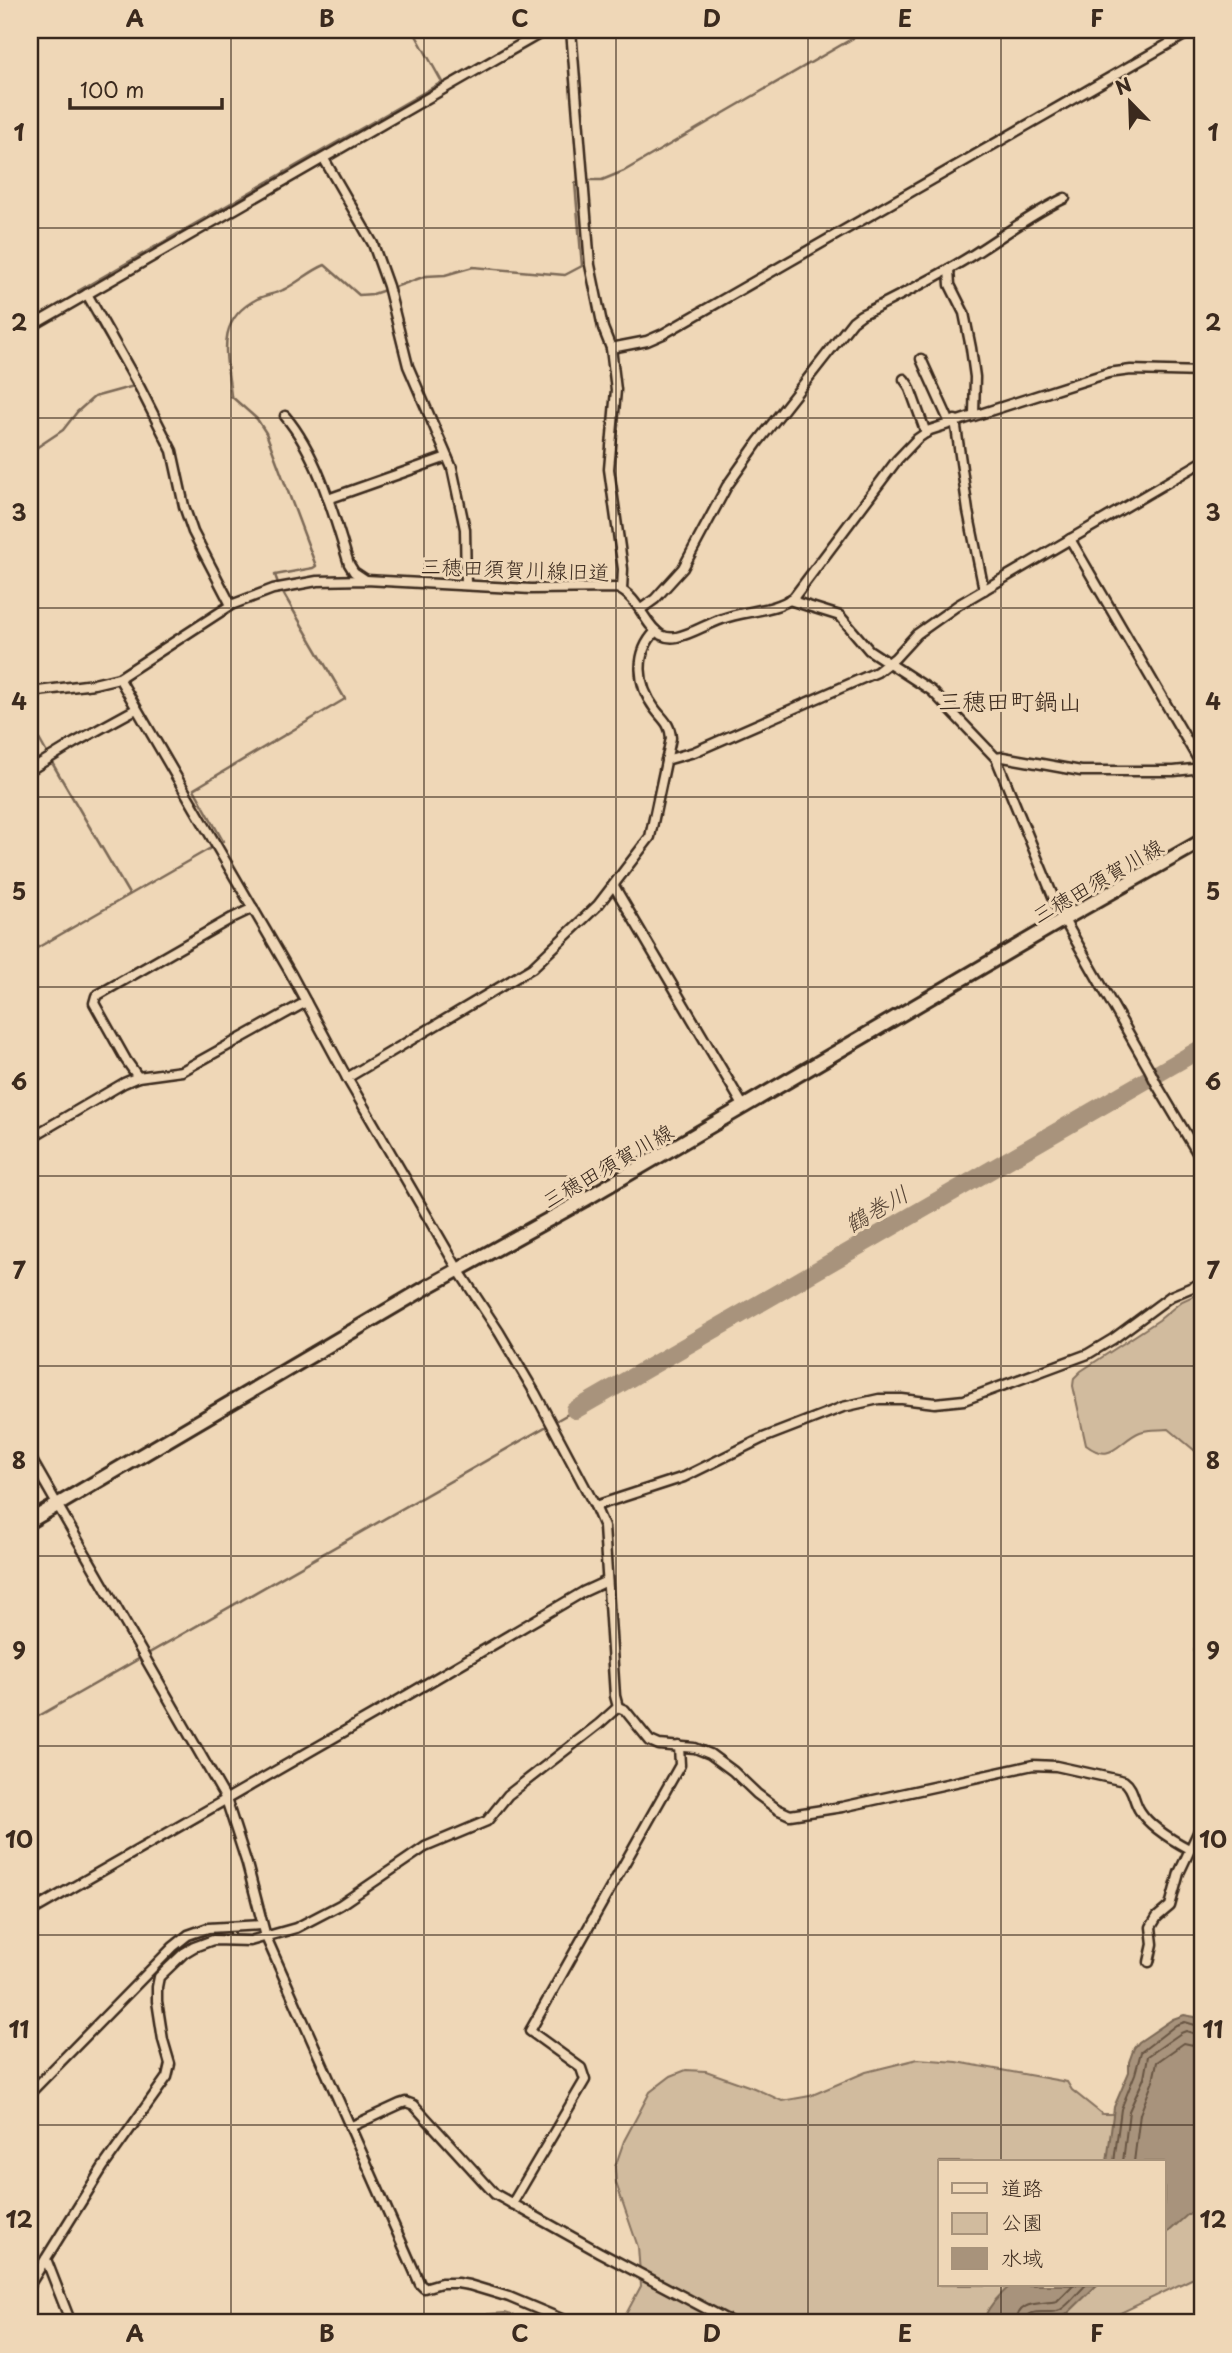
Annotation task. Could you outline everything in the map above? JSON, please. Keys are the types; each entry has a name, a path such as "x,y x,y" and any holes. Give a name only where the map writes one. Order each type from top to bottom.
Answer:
{"main road":[{"name":"三穂田須賀川線","path":"30,1521 429,1286 1202,841"}],"street":[{"path":"30,327 546,30"},
{"path":"571,30 592,281 603,328 611,348 616,390 609,469 623,569 622,590"},
{"path":"611,348 647,341 663,334 1193,30"},
{"path":"324,159 373,244 388,286 408,366 456,483 465,529 466,585"},
{"path":"641,609 683,568 727,486 853,321 949,270 1013,226 1065,198"},
{"path":"949,270 950,285 964,313 971,348 975,377 974,414"},
{"path":"87,294 172,451 184,506 193,532 231,606"},
{"path":"921,359 953,422 984,590"},
{"path":"347,1078 532,968 598,905 650,837 670,743 670,729 650,701 640,673 642,653 656,631 666,637 676,637 725,618 773,607 789,600 805,584 902,454 926,433 974,414 1108,373 1131,370 1202,372"},
{"path":"904,379 926,433"},
{"path":"285,416 296,429 328,499 349,564 354,572 366,580"},
{"path":"328,499 447,457"},
{"path":"666,760 694,752 877,672 917,634 984,590 1202,462"},
{"path":"996,758 1081,771 1174,771 1202,767 1070,539"},
{"name":"三穂田須賀川線旧道","path":"30,692 93,684 119,677 231,606 273,589 317,581 366,580 531,589 608,587 622,590 641,609 656,631"},
{"path":"789,600 836,613 849,624 869,650 932,691 996,758 1064,919 1202,1161"},
{"path":"119,677 459,1271 535,1393 595,1506 604,1527 615,1696 618,1707"},
{"path":"30,770 136,709"},
{"path":"614,886 744,1107"},
{"path":"138,1077 94,1003 96,996 253,908"},
{"path":"30,1138 138,1077 182,1071 306,1002"},
{"path":"595,1506 684,1477 763,1438 844,1407 879,1399 935,1403 964,1401 1088,1354 1171,1296 1202,1283"},
{"path":"30,1457 226,1799 247,1864 265,1937 421,2286 426,2288 449,2283 469,2285 509,2297 572,2323"},
{"path":"30,1912 583,1592 607,1581"},
{"path":"1202,1646 1202,1657"},
{"path":"618,1707 625,1710 648,1740 655,1744 695,1748 717,1758 757,1794 790,1815 842,1807 1033,1765 1056,1766 1124,1781 1131,1788 1140,1811 1151,1823 1189,1849"},
{"path":"30,2284 103,2167 167,2077 170,2064 157,2001 159,1978 184,1954 203,1942 223,1939 250,1941 296,1928 329,1910 425,1847 487,1821 508,1795 618,1707"},
{"path":"512,2204 585,2080 582,2068 530,2031 680,1765 679,1746"},
{"path":"1149,1962 1153,1944 1151,1927 1157,1917 1170,1906 1179,1873 1202,1824"},
{"path":"30,2092 182,1938 200,1929 262,1924"},
{"path":"350,2127 409,2102 490,2189 512,2204 733,2323"},
{"path":"46,2259 71,2323"}],"green space":[{"path":"1202,1292 1202,1454 1169,1429 1140,1432 1109,1452 1095,1451 1086,1445 1073,1386 1074,1378 1159,1320 1182,1301"},
{"path":"1202,2020 1202,2274 1118,2314 1105,2323 613,2323 625,2316 641,2286 638,2247 616,2183 615,2167 624,2141 650,2092 671,2076 686,2070 706,2071 782,2101 810,2096 866,2072 918,2059 957,2062 1067,2082 1072,2090 1102,2114 1122,2114 1180,2030"},
{"path":"505,2313 539,2323 447,2323 459,2316"}],"water":[{"path":"1184,2015 1195,2017 1202,2022 1202,2206 1187,2215 1166,2234 1166,2160 1107,2160 1114,2107 1129,2072 1134,2048 1173,2019"},
{"path":"1010,2286 1096,2286 1066,2315 1024,2323 984,2323 990,2307"}],"waterway":[{"path":"30,452 63,430 77,412 94,397 134,386 78,291 442,82 413,30"},
{"path":"392,288 426,276 445,275 473,267 565,275 582,266 575,183 602,180 624,171 867,30"},
{"path":"30,952 223,841 194,789 345,699 275,575 316,566 266,433 257,419 231,396 226,341 234,318 243,308 257,299 288,287 325,265 359,295 385,290"},
{"path":"30,723 48,755"},
{"path":"51,761 129,894"},
{"name":"鶴巻川","path":"575,1410 1202,1048"},
{"path":"30,1721 575,1410"}],"district":[{"name":"三穂田町鍋山","path":"1010,700"}]}
